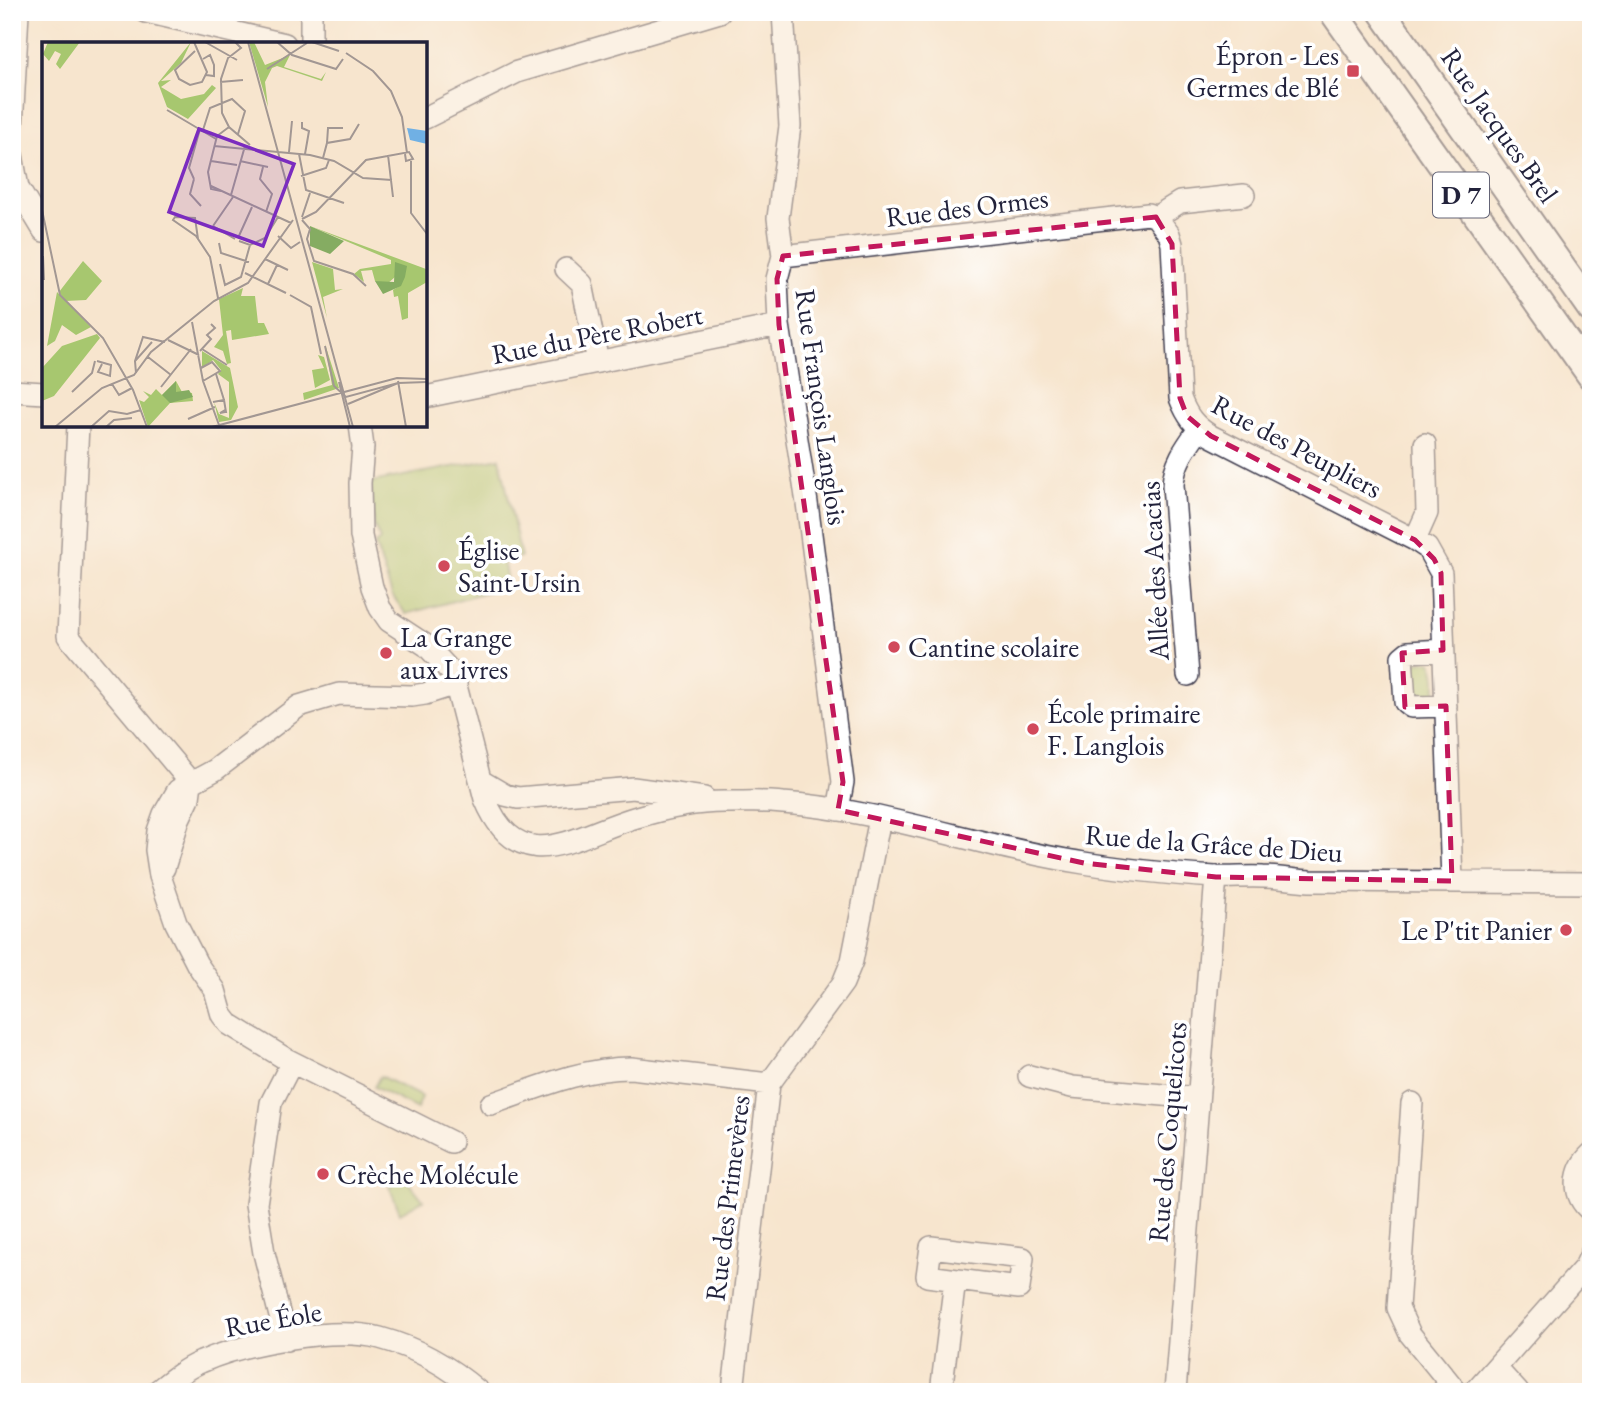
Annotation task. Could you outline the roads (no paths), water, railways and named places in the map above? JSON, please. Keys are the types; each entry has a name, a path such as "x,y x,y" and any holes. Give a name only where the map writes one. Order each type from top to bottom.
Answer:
{"main road":[{"name":"D 7","path":"1333,12 1591,376"},
{"name":"Rue Jacques Brel","path":"1382,12 1591,309"}],"street":[{"path":"12,128 18,12"},
{"path":"146,12 276,42"},
{"path":"311,12 311,42"},
{"path":"427,117 517,72 657,21 720,12"},
{"name":"Rue François Langlois","path":"783,12 790,126 778,218 783,256 777,279 779,325 807,503 843,782 838,810"},
{"path":"12,155 18,188 42,228"},
{"path":"1156,217 1180,202 1244,195"},
{"name":"Rue des Ormes","path":"783,256 1148,214 1156,217"},
{"name":"Rue des Peupliers","path":"1156,217 1169,234 1172,244 1180,398 1187,416 1199,429 1415,540 1427,548 1441,573 1452,881"},
{"path":"566,269 582,284 598,362"},
{"name":"Rue du Père Robert","path":"427,397 779,325"},
{"path":"12,391 42,393"},
{"path":"78,427 68,636 191,783 189,798 160,876 176,923 197,964 215,990 222,1015 229,1024 292,1062 451,1142"},
{"path":"360,427 363,447 361,536 372,587 389,621 439,656 453,674 483,782 485,799 491,813 507,834 528,846 551,847 570,843 639,816 712,802"},
{"name":"Allée des Acacias","path":"1188,675 1173,485 1174,471 1182,453 1199,429"},
{"name":"Rue des Peupliers","path":"1415,540 1427,513 1425,444"},
{"path":"1443,650 1408,652 1402,657 1405,702 1411,707 1446,706"},
{"path":"191,783 215,769 299,706 339,694 425,694 456,684"},
{"path":"483,782 505,795 518,798 633,788 701,797 712,802"},
{"path":"507,834 518,798"},
{"name":"Rue de la Grâce de Dieu","path":"712,802 784,803 838,810 1084,863 1216,877 1335,882 1591,883"},
{"name":"Rue des Primevères","path":"730,1389 769,1084 843,983 852,961 880,818"},
{"name":"Rue des Coquelicots","path":"1175,1392 1216,877"},
{"path":"286,1340 264,1253 256,1204 271,1103 292,1062"},
{"path":"491,1104 570,1077 613,1068 769,1084"},
{"path":"1029,1076 1072,1087 1198,1098"},
{"path":"1412,1103 1398,1308 1410,1334 1457,1392"},
{"path":"1591,1154 1582,1164 1577,1187 1580,1198 1591,1211"},
{"path":"1474,1392 1585,1267 1591,1254"},
{"path":"941,1392 955,1280"},
{"name":"Rue Éole","path":"156,1392 201,1362 311,1335 378,1338 428,1357 450,1369 479,1392"},
{"path":"1496,1368 1518,1392"}],"place":[{"name":"Épron - Les Germes de Blé","path":"1353,71"},
{"name":"Église Saint-Ursin","path":"444,566"},
{"name":"Cantine scolaire","path":"894,647"},
{"name":"La Grange aux Livres","path":"386,653"},
{"name":"École primaire F. Langlois","path":"1033,729"},
{"name":"Le P'tit Panier","path":"1566,930"},
{"name":"Crèche Molécule","path":"323,1174"}]}
